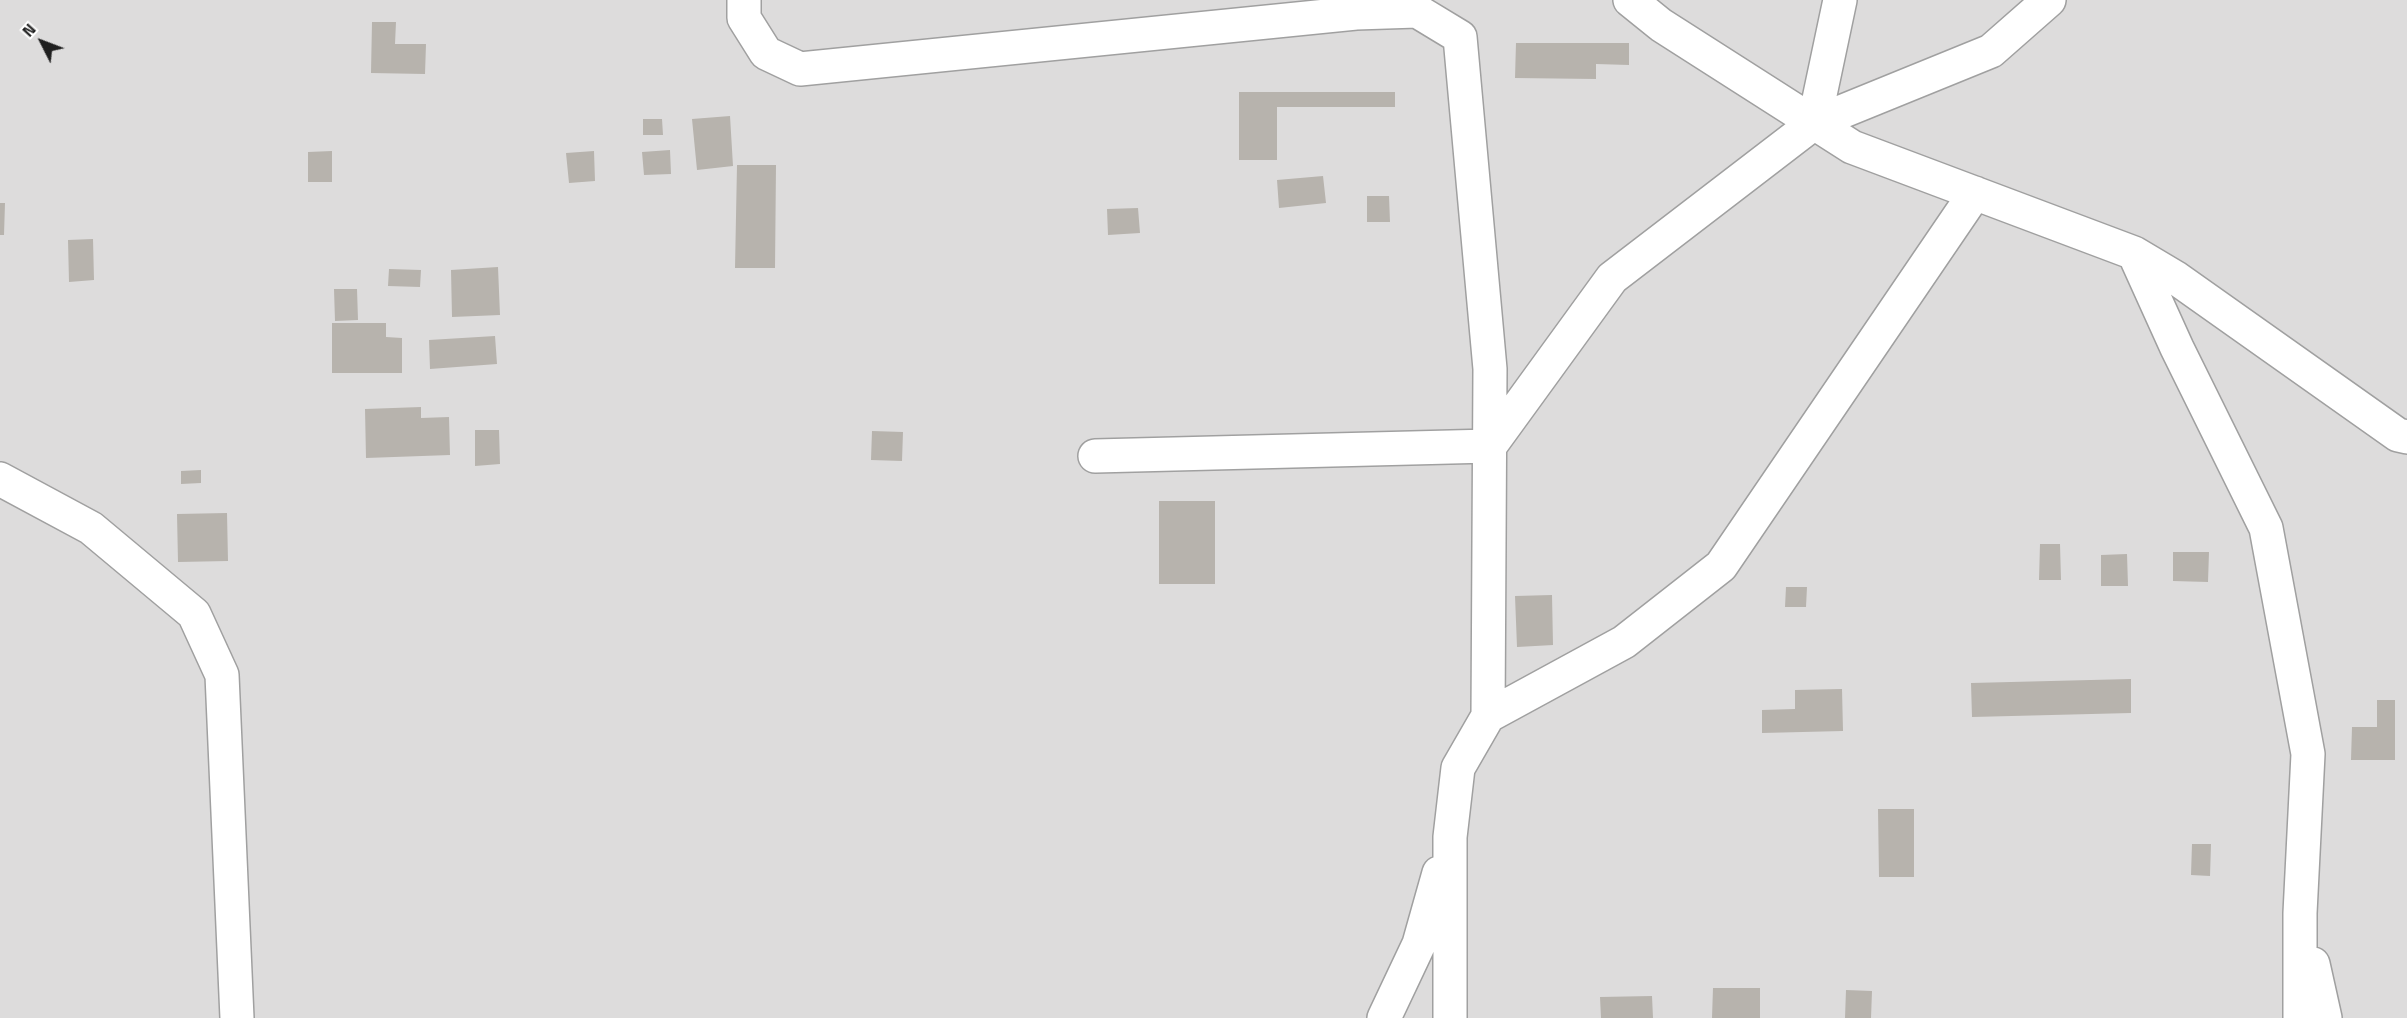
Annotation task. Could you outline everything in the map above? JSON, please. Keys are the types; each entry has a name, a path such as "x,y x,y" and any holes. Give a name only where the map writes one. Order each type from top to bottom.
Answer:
{"street":[{"path":"744,0 744,18 766,53 800,69 1356,13 1417,11 1460,37 1490,369 1488,716 1458,768 1450,837 1450,1018"},
{"path":"1630,0 1661,25 1851,147 2134,253 2176,278 2398,435 2407,437"},
{"path":"1814,123 1840,0"},
{"path":"1490,446 1612,278 1814,123 1991,51 2049,0"},
{"path":"1488,716 1624,642 1721,566 1975,193"},
{"path":"2134,253 2177,348 2266,528 2308,754 2300,913 2300,1018"},
{"path":"1095,456 1490,446"},
{"path":"0,479 21,488 91,528 194,614 222,675 237,1018"},
{"path":"1384,1018 1419,944 1450,837"},
{"path":"2300,913 2325,1018"}],"shaded area":[{"path":"0,0 2407,0 2407,1018 0,1018"}],"building":[{"path":"372,22 396,22 395,44 426,44 425,74 371,73"},
{"path":"1516,43 1629,43 1629,65 1596,64 1596,79 1515,78"},
{"path":"1239,92 1395,92 1395,107 1277,107 1277,160 1239,160"},
{"path":"730,116 733,166 697,170 692,119"},
{"path":"643,119 662,119 663,135 643,135"},
{"path":"670,150 671,174 644,175 642,152"},
{"path":"332,151 332,182 308,182 308,152"},
{"path":"594,151 595,181 569,183 566,153"},
{"path":"737,165 776,165 775,268 735,268"},
{"path":"1323,176 1326,203 1279,208 1277,180"},
{"path":"1367,196 1389,196 1390,222 1367,222"},
{"path":"0,203 5,203 4,235 0,235"},
{"path":"1138,208 1140,233 1108,235 1107,209"},
{"path":"93,239 94,280 69,282 68,240"},
{"path":"498,267 500,315 452,317 451,270"},
{"path":"389,269 421,270 420,287 388,286"},
{"path":"334,289 357,289 358,320 335,321"},
{"path":"332,323 386,323 386,337 402,338 402,373 332,373"},
{"path":"495,336 497,364 430,369 429,340"},
{"path":"421,407 421,418 449,417 450,455 366,458 365,409"},
{"path":"475,430 499,430 500,464 475,466"},
{"path":"872,431 903,432 902,461 871,460"},
{"path":"201,470 201,483 181,484 181,471"},
{"path":"1159,501 1215,501 1215,584 1159,584"},
{"path":"227,513 228,561 178,562 177,514"},
{"path":"2040,544 2060,544 2061,580 2039,580"},
{"path":"2173,552 2209,552 2208,582 2173,581"},
{"path":"2127,554 2128,586 2101,586 2101,555"},
{"path":"1786,587 1807,587 1806,607 1785,607"},
{"path":"1552,595 1553,645 1517,647 1515,596"},
{"path":"2131,679 2131,713 1972,717 1971,683"},
{"path":"1842,689 1843,731 1762,733 1762,710 1795,709 1795,690"},
{"path":"2377,700 2395,700 2395,760 2351,760 2352,727 2377,727"},
{"path":"1878,809 1914,809 1914,877 1879,877"},
{"path":"2192,844 2211,844 2210,876 2191,875"},
{"path":"1713,988 1760,988 1760,1018 1712,1018"},
{"path":"1846,990 1872,991 1871,1018 1845,1018"},
{"path":"1652,996 1653,1018 1601,1018 1600,997"}]}
